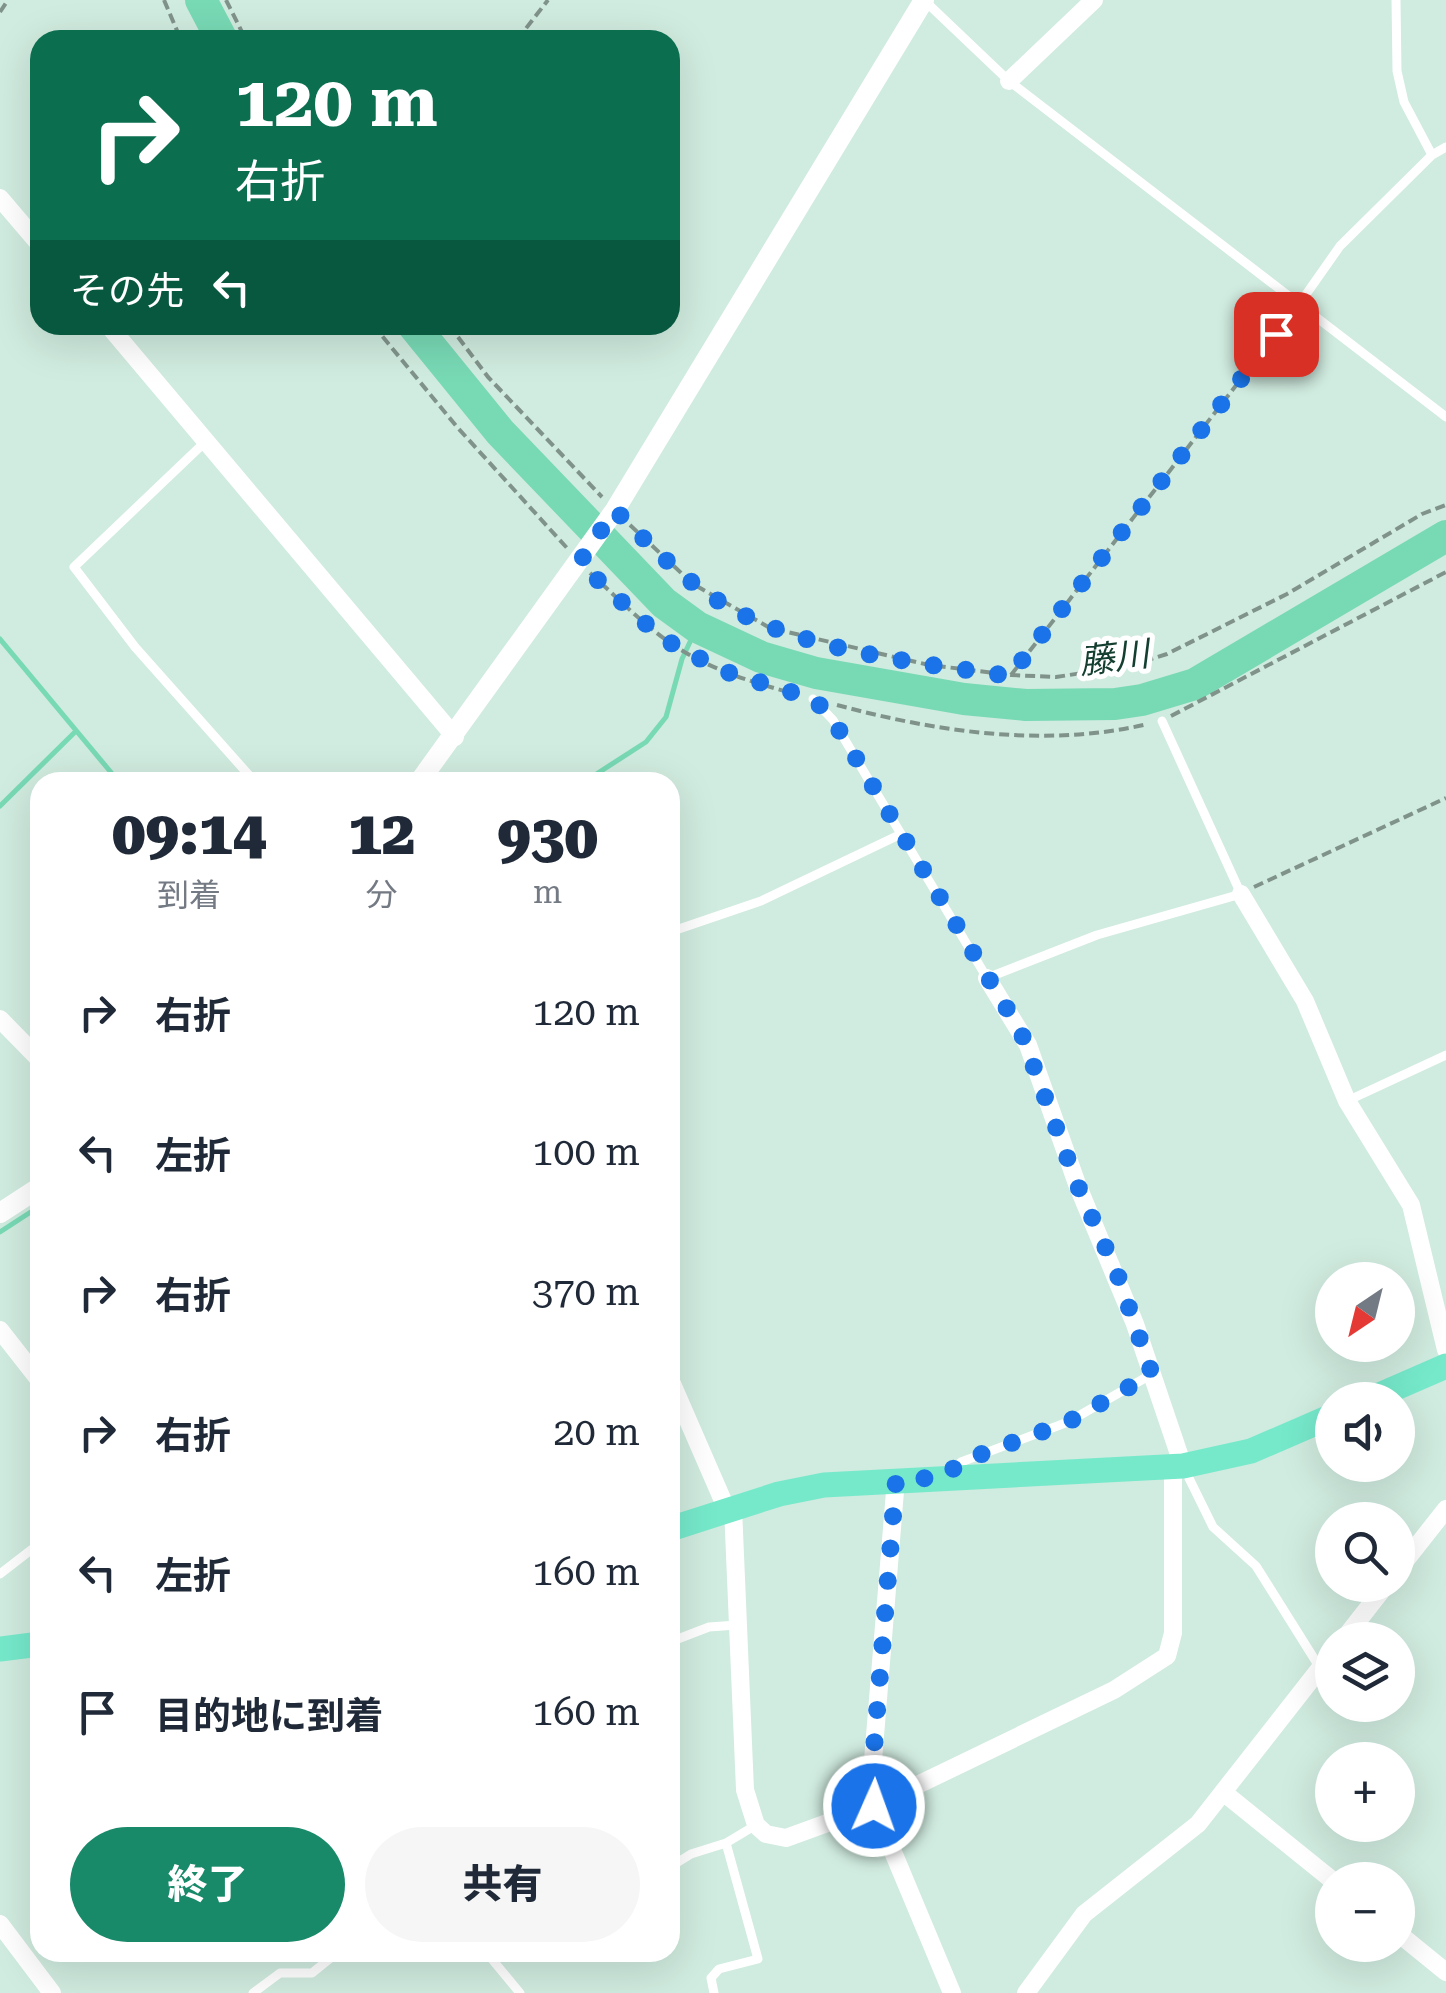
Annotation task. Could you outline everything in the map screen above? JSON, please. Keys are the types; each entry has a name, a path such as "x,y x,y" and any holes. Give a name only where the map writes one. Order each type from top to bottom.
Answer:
{"main road":[{"path":"1409,1382 1446,1366"},
{"path":"680,1526 824,1485 1178,1466 1251,1452 1315,1424"},
{"path":"0,1649 30,1645"}],"street":[{"path":"427,772 614,512 924,0"},
{"path":"1009,81 1094,0"},
{"path":"0,198 30,233"},
{"path":"116,335 455,737"},
{"path":"1241,894 1298,989 1347,1101 1410,1205 1446,1350"},
{"path":"680,1401 730,1509 746,1790 756,1824 766,1834 786,1838 874,1806 1114,1690 1167,1656 1172,1633 1178,1466 1117,1273 1077,1184 1028,1045 986,978"},
{"path":"0,1019 30,1050"},
{"path":"0,1214 30,1194"},
{"path":"0,1330 30,1368"},
{"path":"896,1480 870,1797 952,1993"},
{"path":"1415,1548 1446,1509"},
{"path":"1356,1622 1372,1602"},
{"path":"1026,1993 1084,1914 1198,1824 1315,1675"},
{"path":"1223,1792 1315,1866"},
{"path":"0,1924 52,1993"},
{"path":"1415,1947 1446,1972"}],"lane":[{"path":"924,0 1009,81 1446,416"},
{"path":"1396,0 1397,71 1404,102 1432,155"},
{"path":"1300,303 1340,246 1432,155 1446,147"},
{"path":"204,443 74,567 135,647 245,772"},
{"path":"814,699 833,720 986,978 1097,935 1241,894 1162,721"},
{"path":"680,929 761,902 899,834"},
{"path":"1347,1101 1446,1055"},
{"path":"945,1477 960,1462 1068,1422 1152,1374"},
{"path":"1178,1466 1214,1528 1256,1566 1315,1661"},
{"path":"0,1574 30,1551"},
{"path":"680,1638 709,1627 737,1625"},
{"path":"680,1860 726,1843 756,1824"},
{"path":"714,1993 710,1978 718,1969 758,1958 726,1843"},
{"path":"253,1993 280,1973 312,1973 326,1962"},
{"path":"494,1962 520,1993"}],"path":[{"path":"0,12 8,0"},
{"path":"164,0 177,30"},
{"path":"226,0 241,30"},
{"path":"525,30 548,0"},
{"path":"1010,676 1300,303"},
{"path":"381,335 457,427 581,561 655,632 691,655 769,688 860,712 977,733 1042,736 1121,731 1162,721 1446,572"},
{"path":"457,335 566,462 693,584 770,628 930,665 1010,676 1056,676 1128,666 1167,654 1287,594 1422,514 1446,504"},
{"path":"1241,894 1446,798"}],"waterway":[{"name":"藤川","path":"201,0 217,30"},
{"name":"藤川","path":"421,335 500,432 664,603 697,627 761,657 816,673 964,699 1026,705 1142,700 1195,684 1446,536"},
{"path":"600,772 646,742 666,717 682,659 697,627"},
{"path":"0,639 111,772"},
{"path":"34,772 76,731"},
{"path":"0,806 30,776"},
{"path":"0,1232 30,1212"}],"route":[{"path":"874,1806 870,1797 896,1480 945,1477 960,1462 1068,1422 1152,1374 1117,1273 1077,1184 1028,1045 833,720 814,699 769,688 677,647 579,563 615,510 693,584 770,628 930,665 1010,676 1276,334"}]}
